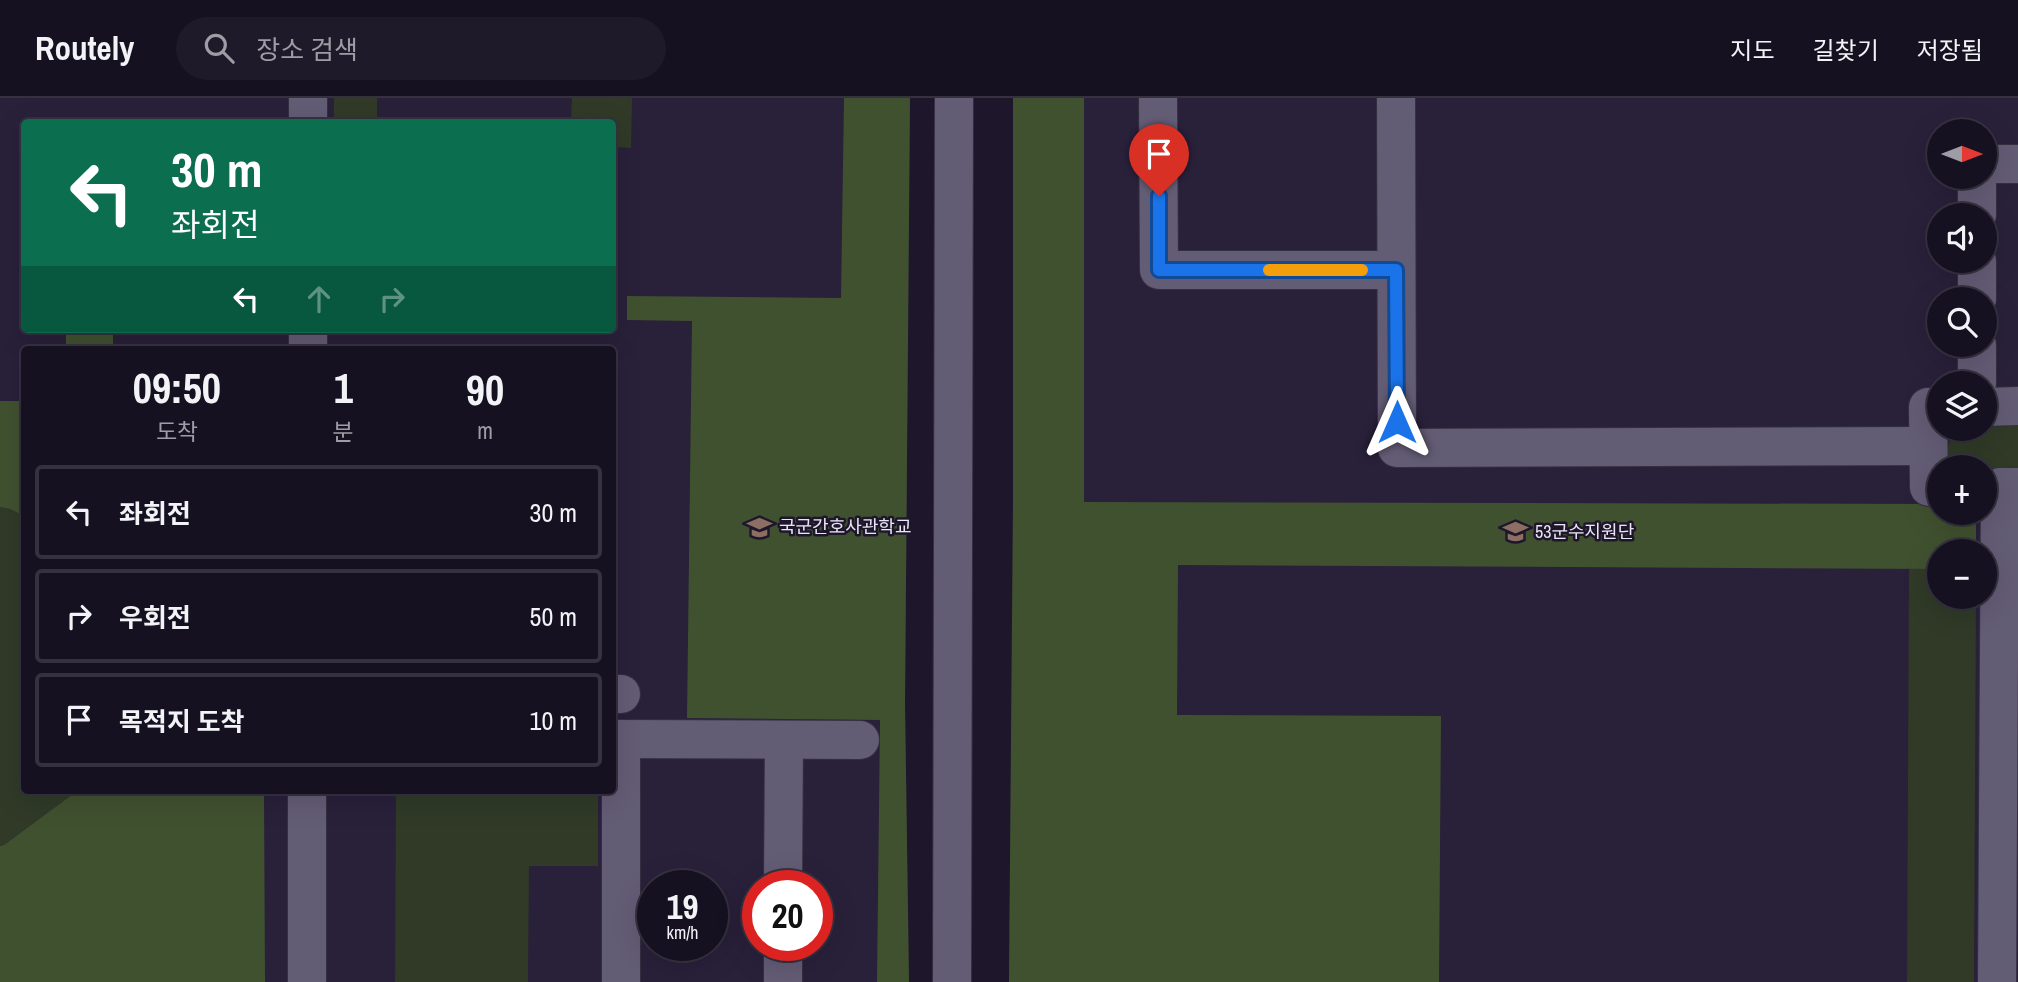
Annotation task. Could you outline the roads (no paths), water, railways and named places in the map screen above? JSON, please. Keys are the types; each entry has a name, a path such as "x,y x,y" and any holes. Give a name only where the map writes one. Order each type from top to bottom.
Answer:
{"street":[{"path":"309,98 309,119"},
{"path":"952,982 954,98"},
{"path":"1158,98 1159,270 1396,270"},
{"path":"1396,98 1397,448 1928,446"},
{"path":"1997,164 2018,164"},
{"path":"1997,407 2018,406"},
{"path":"1928,441 1928,455"},
{"path":"1997,982 2008,710 2001,487"},
{"path":"621,982 617,739 860,740"},
{"path":"783,870 784,740"},
{"path":"307,794 307,982"},
{"path":"783,961 783,982"}],"place":[{"name":"국군간호사관학교","path":"759,527"},
{"name":"53군수지원단","path":"1515,532"}]}
